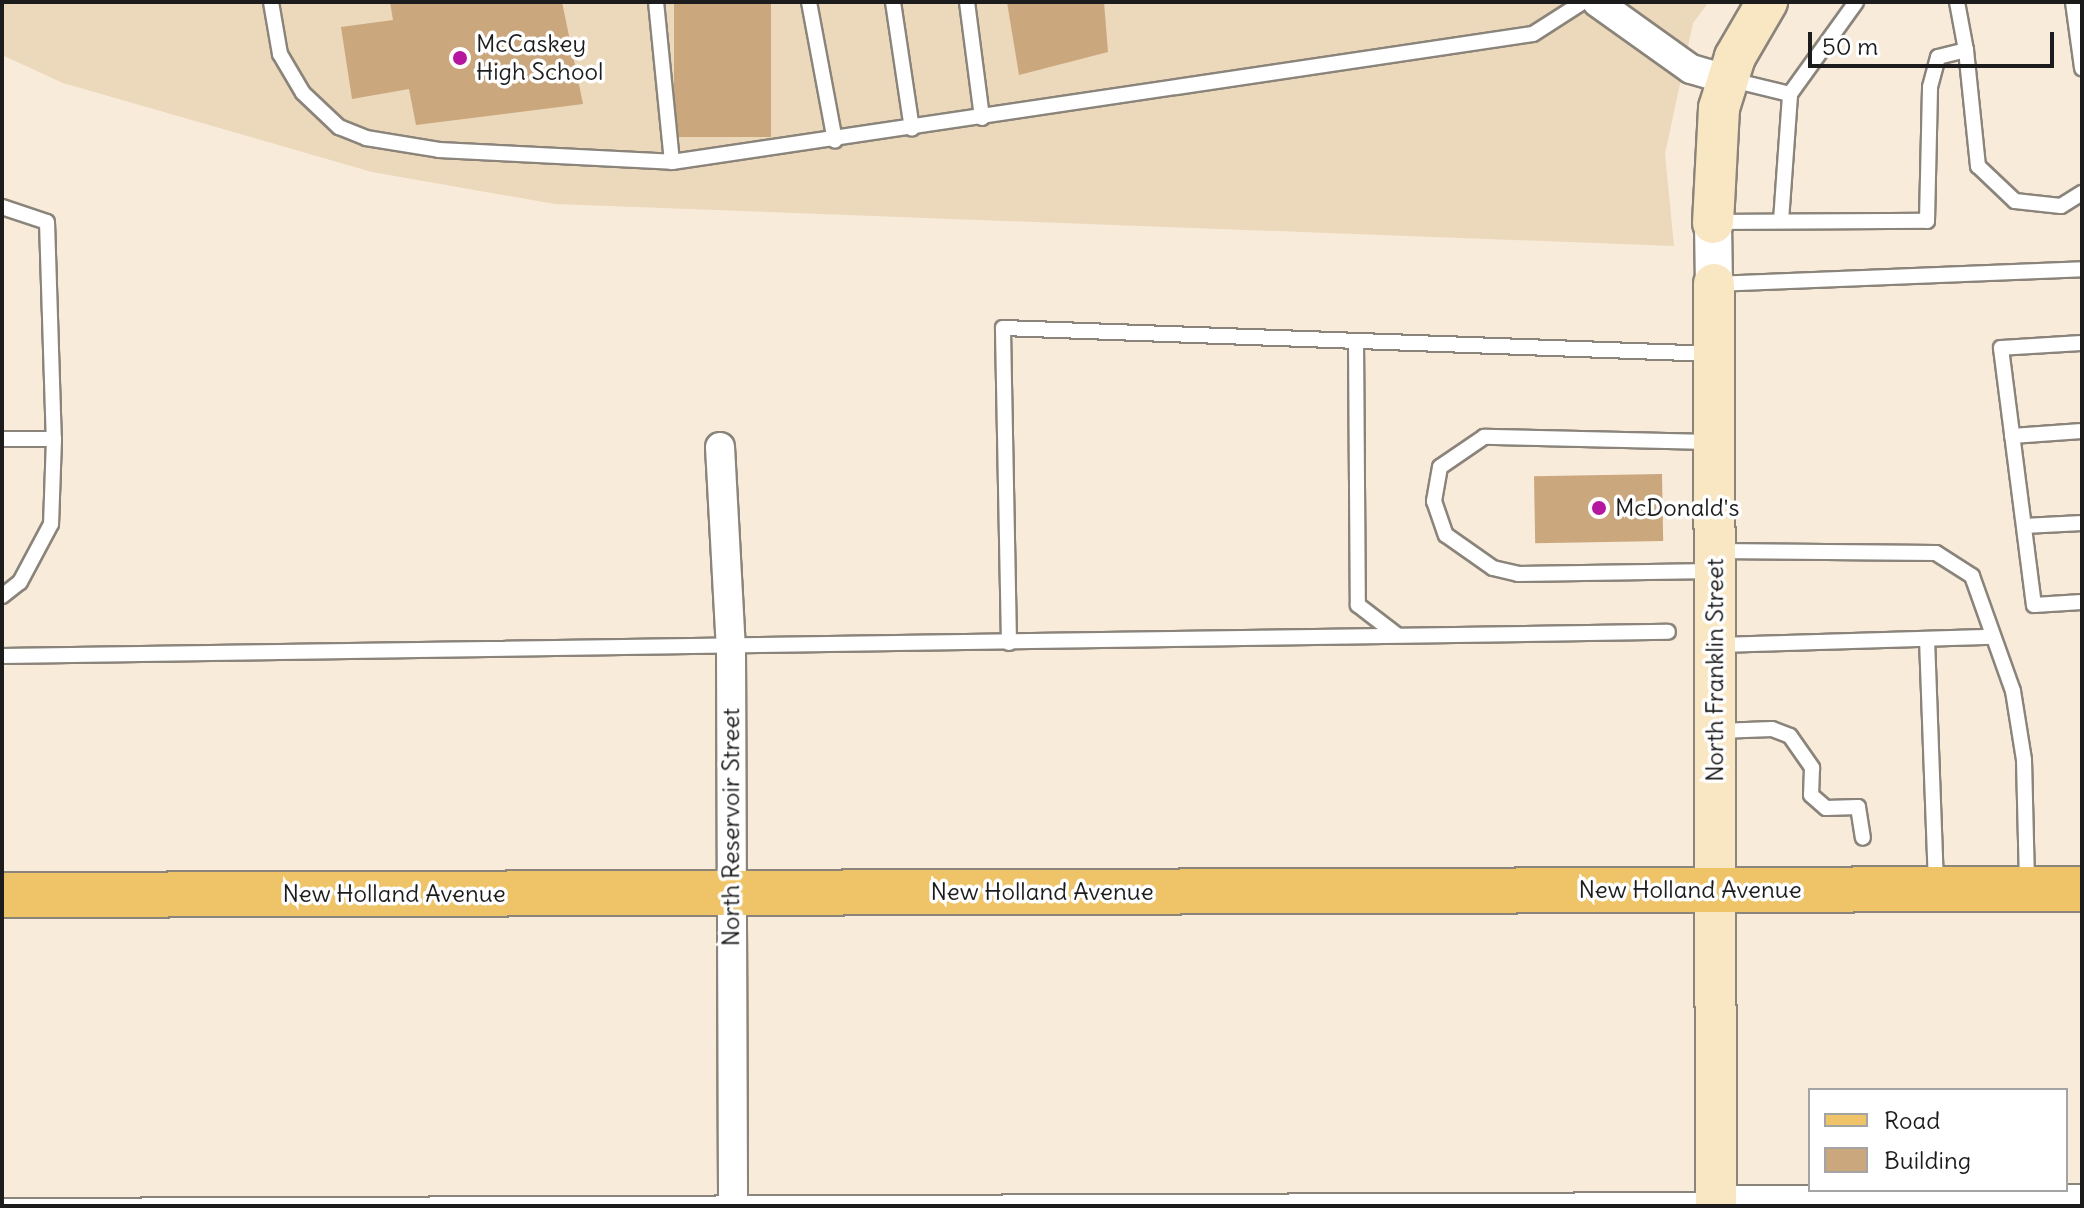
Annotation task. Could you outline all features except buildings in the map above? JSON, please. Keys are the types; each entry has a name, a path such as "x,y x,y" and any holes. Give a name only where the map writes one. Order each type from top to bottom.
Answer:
{"main road":[{"name":"North Franklin Street","path":"1713,223 1714,139 1727,79 1767,2"},
{"name":"North Franklin Street","path":"1714,284 1716,1203"},
{"name":"New Holland Avenue","path":"2,895 2082,889"}],"street":[{"path":"1597,2 1691,69 1727,79"},
{"name":"North Franklin Street","path":"1713,223 1714,284"},
{"name":"North Reservoir Street","path":"720,447 731,648 733,1205"},
{"path":"1716,1203 2082,1199"}],"lane":[{"path":"271,2 280,54 303,93 339,127 366,138 417,149 672,162 835,141 1533,34 1583,2"},
{"path":"656,2 672,162"},
{"path":"809,2 835,141"},
{"path":"893,2 912,129"},
{"path":"967,2 982,118"},
{"path":"1781,221 1790,94 1856,2"},
{"path":"1957,2 1966,50 1978,166 2015,201 2061,206 2082,193"},
{"path":"2073,2 2082,68"},
{"path":"1713,223 1927,221 1930,87 1938,57 1966,50"},
{"path":"1727,79 1790,94"},
{"path":"2,207 47,222 54,439 51,524 20,582 2,596"},
{"path":"1714,284 2082,269"},
{"path":"1009,643 1003,328 1714,354"},
{"path":"1356,341 1358,605 1401,637"},
{"path":"2082,343 2001,348 2034,605 2082,602"},
{"path":"2012,436 2082,431"},
{"path":"1715,442 1484,437 1440,467 1434,501 1446,535 1472,558 1505,571 1936,553 1972,576 2013,691 2024,760 2027,889"},
{"path":"2,439 54,439"},
{"path":"2024,526 2082,523"},
{"path":"2,656 731,648 1668,632"},
{"path":"1715,645 1993,637"},
{"path":"1927,639 1936,889"},
{"path":"1715,731 1772,729 1790,736 1812,768 1811,795 1826,808 1858,807 1863,838"},
{"path":"2,1206 1716,1203"}],"shaded area":[{"path":"2,2 1709,2 1693,23 1665,154 1674,246 555,204 372,172 63,83 2,55"}],"place":[{"name":"McCaskey High School","path":"460,58"},
{"name":"McDonald's","path":"1599,508"}]}
